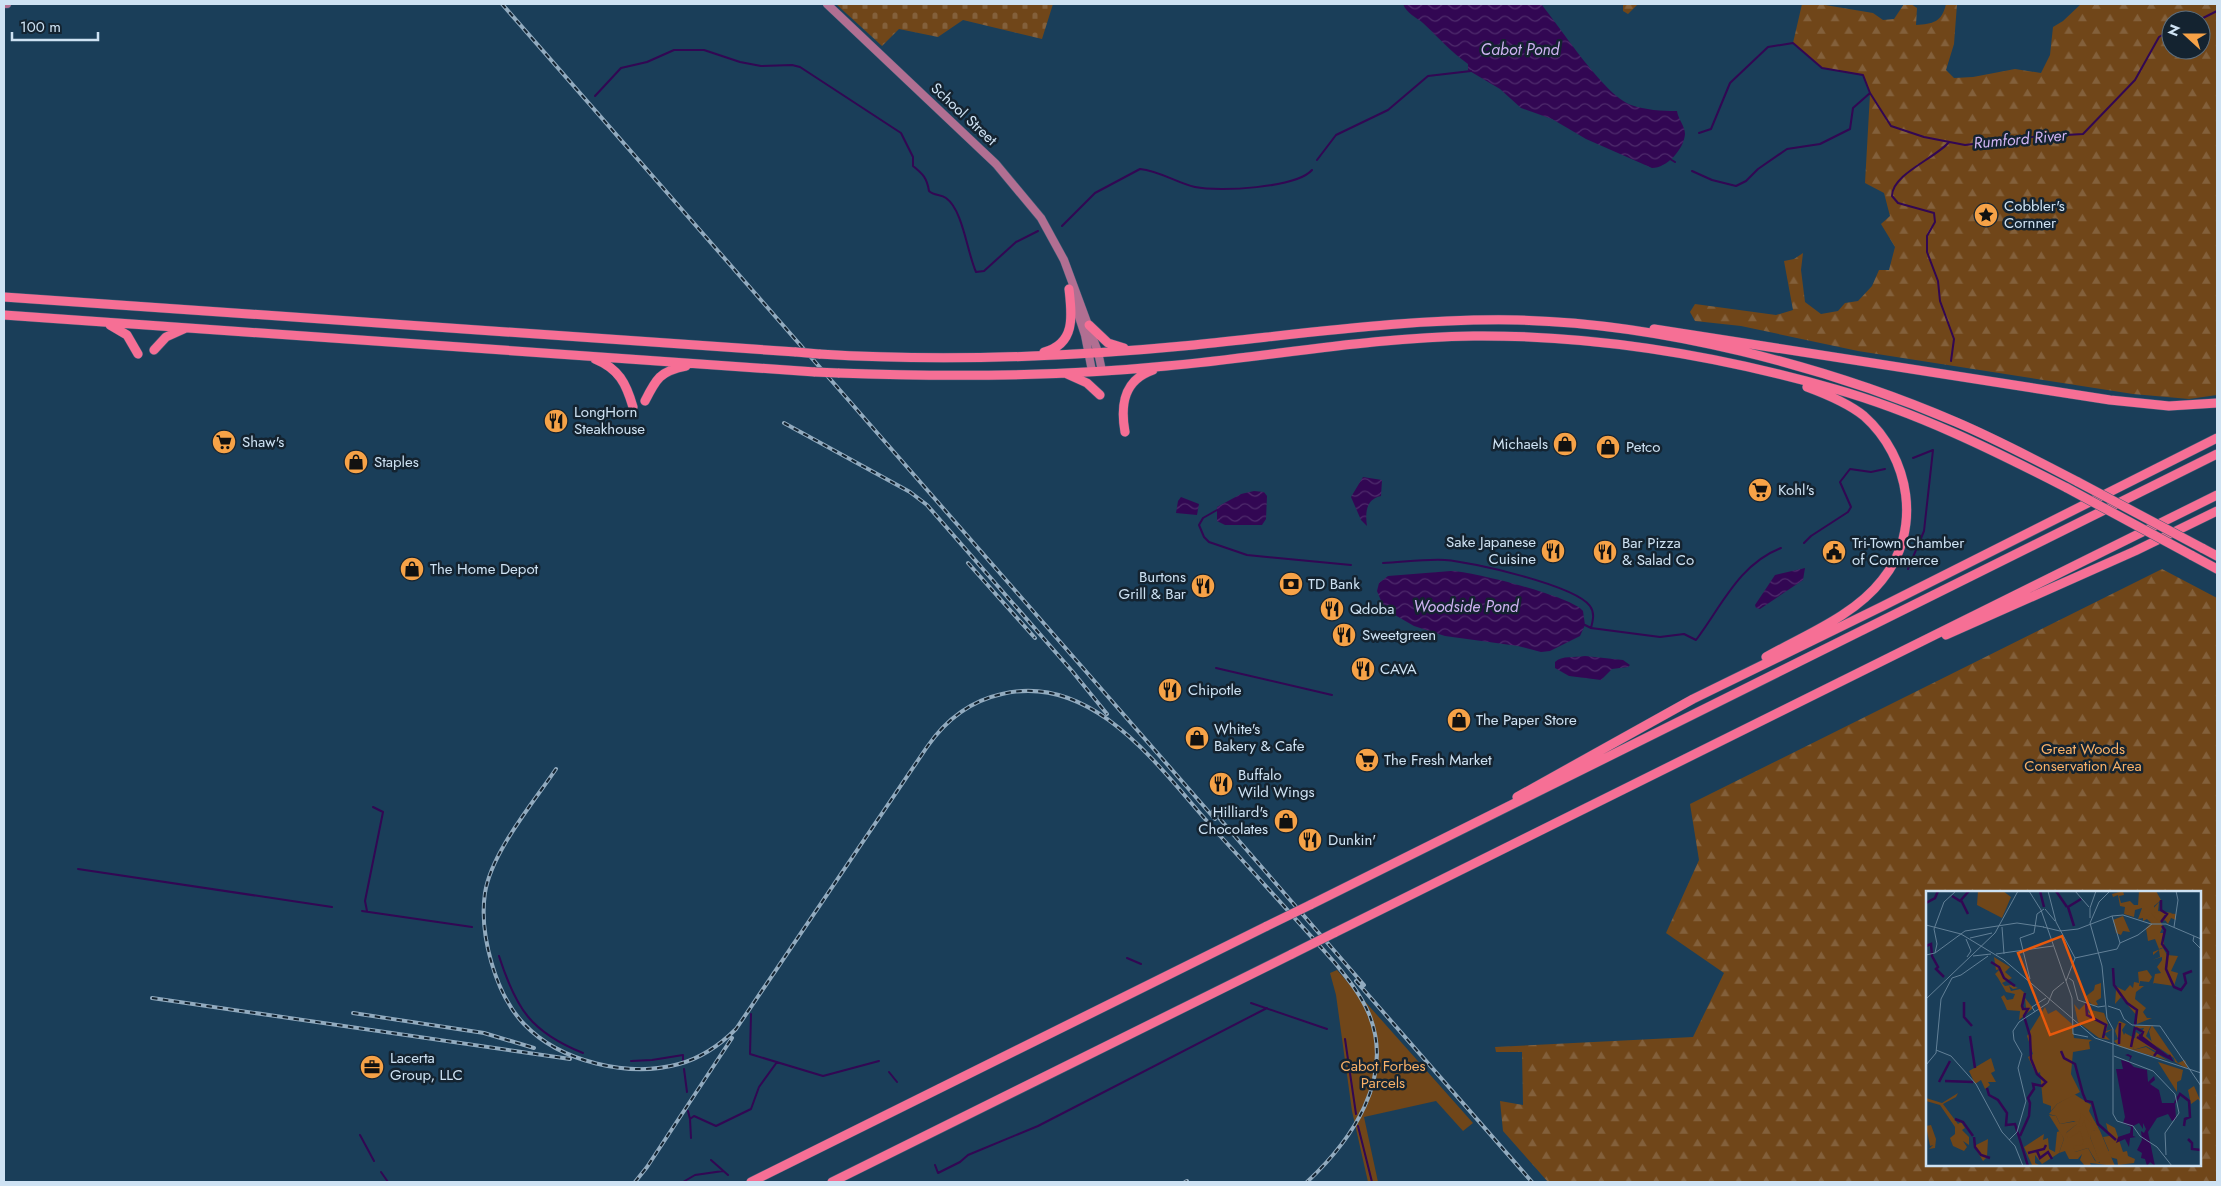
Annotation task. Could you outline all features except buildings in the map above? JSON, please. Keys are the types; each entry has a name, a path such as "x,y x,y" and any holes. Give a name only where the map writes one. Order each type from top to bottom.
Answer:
{"highway":[{"path":"1019,357 1055,348 1066,338 1072,318 1069,289"},
{"path":"4,297 819,354 924,359 1019,357 1137,350 1376,325 1433,321 1519,320 1666,330 2146,404 2186,406 2217,403"},
{"path":"4,315 638,358 695,365 815,372 962,377 1166,366 1385,342 1473,336 1542,338 1624,346 1672,352 1769,372 1837,389 1898,411 1994,451 2217,568"},
{"path":"100,322 119,329 127,335 138,354"},
{"path":"1089,325 1108,343 1137,350"},
{"path":"154,350 166,337 187,328"},
{"path":"1619,328 1719,347 1780,362 1868,388 1955,421 2078,482 2217,556"},
{"path":"588,356 609,366 621,376 633,407"},
{"path":"645,401 659,376 672,369 695,365"},
{"path":"1125,432 1123,401 1130,385 1144,373 1166,366"},
{"path":"1474,824 1539,783 1693,699 1858,604 1883,580 1901,545 1907,508 1901,470 1892,450 1880,432 1862,415 1847,405 1769,372"},
{"path":"1062,373 1087,383 1100,396"},
{"path":"1693,699 1881,608 2217,438"},
{"path":"751,1182 2217,454"},
{"path":"832,1182 2217,495"},
{"path":"1888,659 1956,631 2117,559 2217,511"}],"main road":[{"name":"School Street","path":"827,4 996,164 1041,218 1064,260 1089,325 1097,371"},
{"name":"School Street","path":"1064,260 1069,289 1094,352"}],"green space":[{"path":"836,4 1053,4 1042,39 963,20 938,37 899,29 882,46"},
{"path":"1623,4 1638,4 1628,14 1623,11"},
{"path":"1802,4 1819,4 1873,13 1883,20 1894,19 1904,4 1911,4 1917,8 1916,25 1936,21 1942,15 1946,4 1957,4 1954,44 1946,70 1954,78 1973,77 2015,69 2041,73 2050,55 2053,27 2063,21 2081,4 2217,4 2217,395 2189,399 2133,394 1858,351 1741,326 1695,321 1690,312 1695,304 1776,315 1793,310 1784,261 1794,259 1803,253 1801,270 1805,302 1821,314 1838,311 1845,303 1858,301 1872,286 1879,270 1889,270 1895,247 1881,224 1890,216 1884,193 1865,183 1870,94 1863,75 1822,68 1793,43"},
{"name":"Great Woods Conservation Area","path":"2162,569 2217,598 2217,1182 1548,1182 1503,1131 1500,1101 1523,1105 1522,1052 1496,1052 1495,1047 1693,1037 1724,973 1666,933 1699,860 1690,804"},
{"name":"Cabot Forbes Parcels","path":"1337,970 1473,1123 1463,1131 1436,1101 1364,1117 1378,1182 1368,1182 1352,1111 1336,995 1330,973"}],"water":[{"name":"Cabot Pond","path":"1403,4 1541,4 1595,75 1620,98 1631,105 1642,108 1677,111 1685,131 1682,146 1669,161 1652,168 1586,139 1552,119 1521,108 1500,89 1468,70 1468,64 1423,23 1409,13"},
{"path":"1363,477 1382,480 1381,496 1369,503 1366,516 1367,526 1361,520 1351,497"},
{"path":"1254,491 1264,492 1267,496 1266,519 1262,525 1225,525 1217,521 1217,507 1241,494"},
{"path":"1181,497 1199,504 1197,515 1176,513 1178,501"},
{"path":"1805,568 1803,580 1760,609 1756,608 1755,605 1775,575"},
{"name":"Woodside Pond","path":"1451,571 1499,580 1561,599 1583,611 1585,625 1580,636 1550,651 1541,652 1518,646 1445,636 1414,626 1395,615 1382,603 1377,591 1379,583 1388,576"},
{"path":"1585,656 1623,660 1630,665 1628,667 1612,669 1601,680 1569,676 1555,668 1555,662 1561,658"}],"waterway":[{"name":"Rumford River","path":"2211,14 2217,11"},
{"name":"Rumford River","path":"1699,133 1711,129 1730,83 1768,47 1793,43 1822,68 1863,75 1870,93 1891,126 1924,137 1965,145 2031,137 2083,134 2135,80 2161,36"},
{"path":"595,96 621,68 647,62 674,50 704,50 740,62 761,66 792,65 800,67 901,133 913,157 913,166 924,177 929,191 946,198 957,212 976,272 984,271 1016,242 1038,231"},
{"path":"1317,160 1336,135 1388,110 1428,76 1471,71"},
{"name":"Rumford River","path":"1692,171 1712,180 1736,186 1746,181 1758,169 1787,149 1820,144 1850,129 1853,108 1870,93"},
{"path":"1949,142 1907,173 1894,188 1892,196 1898,203 1934,213 1935,222 1927,236 1927,252 1938,281 1940,301 1954,339 1951,361"},
{"name":"Rumford River","path":"1670,159 1675,162"},
{"path":"1062,226 1095,193 1140,169 1154,172 1195,187 1221,189 1274,185 1303,176 1312,170"},
{"path":"1908,569 1924,531 1933,450 1913,458"},
{"path":"1804,543 1811,536 1848,512 1851,507 1840,482 1850,469 1871,472 1885,469"},
{"path":"1217,510 1203,518 1199,525 1204,537 1209,542 1247,555 1351,565"},
{"path":"1383,563 1445,560 1499,570 1544,583 1580,598 1593,611 1591,628 1660,637 1684,634 1696,640 1742,575 1766,555 1781,548"},
{"path":"1585,625 1591,628"},
{"path":"1429,641 1433,633"},
{"path":"1216,668 1332,695"},
{"path":"367,911 365,901 383,812 373,807"},
{"path":"78,869 332,907"},
{"path":"362,911 472,927"},
{"path":"499,956 512,991 528,1016 550,1036 583,1053"},
{"path":"1127,958 1141,964"},
{"path":"1251,1003 1327,1029"},
{"path":"935,1165 938,1173 960,1162 968,1155 1038,1126 1267,1008"},
{"path":"751,1014 750,1054 823,1076 879,1061"},
{"path":"1345,1039 1356,1114"},
{"path":"631,1061 683,1055 683,1060"},
{"path":"691,1138 690,1119 694,1116 716,1126 751,1109 759,1087 777,1062"},
{"path":"684,1069 687,1092"},
{"path":"889,1072 897,1082"},
{"path":"688,1111 690,1119"},
{"path":"1358,1126 1372,1182"},
{"path":"360,1135 374,1161"},
{"path":"711,1160 728,1175"},
{"path":"683,1182 695,1175 723,1171"},
{"path":"381,1172 388,1182"}],"railway":[{"path":"502,4 1215,819"},
{"path":"784,423 910,492 927,505 1072,671 1107,714"},
{"path":"968,563 1035,638"},
{"path":"556,769 504,845 489,878 485,893 484,926 491,962 497,980 514,1011 524,1024 556,1048 596,1064 617,1068 659,1068 679,1064 702,1055 717,1046 736,1029 927,747 959,713 990,697 1035,691 1066,697 1095,711 1122,731 1171,779 1335,963 1366,1007 1376,1038 1377,1061 1373,1084 1365,1106 1353,1127 1324,1165 1307,1182"},
{"path":"1213,811 1364,985"},
{"path":"1356,981 1532,1182"},
{"path":"152,998 570,1059"},
{"path":"353,1013 484,1033 534,1048"},
{"path":"635,1182 647,1167 732,1038"}],"place":[{"name":"Cobbler's Cornner","path":"1986,215"},
{"name":"LongHorn Steakhouse","path":"556,421"},
{"name":"Shaw's","path":"224,442"},
{"name":"Michaels","path":"1565,444"},
{"name":"Petco","path":"1608,447"},
{"name":"Staples","path":"356,462"},
{"name":"Kohl's","path":"1760,490"},
{"name":"Sake Japanese Cuisine","path":"1553,551"},
{"name":"Bar Pizza & Salad Co","path":"1605,552"},
{"name":"Tri-Town Chamber of Commerce","path":"1834,552"},
{"name":"The Home Depot","path":"412,569"},
{"name":"TD Bank","path":"1291,584"},
{"name":"Burtons Grill & Bar","path":"1203,586"},
{"name":"Qdoba","path":"1332,609"},
{"name":"Sweetgreen","path":"1344,635"},
{"name":"CAVA","path":"1363,669"},
{"name":"Chipotle","path":"1170,690"},
{"name":"The Paper Store","path":"1459,720"},
{"name":"White's Bakery & Cafe","path":"1197,738"},
{"name":"The Fresh Market","path":"1367,760"},
{"name":"Buffalo Wild Wings","path":"1221,784"},
{"name":"Hilliard's Chocolates","path":"1286,821"},
{"name":"Dunkin'","path":"1310,840"},
{"name":"Lacerta Group, LLC","path":"372,1067"}]}
